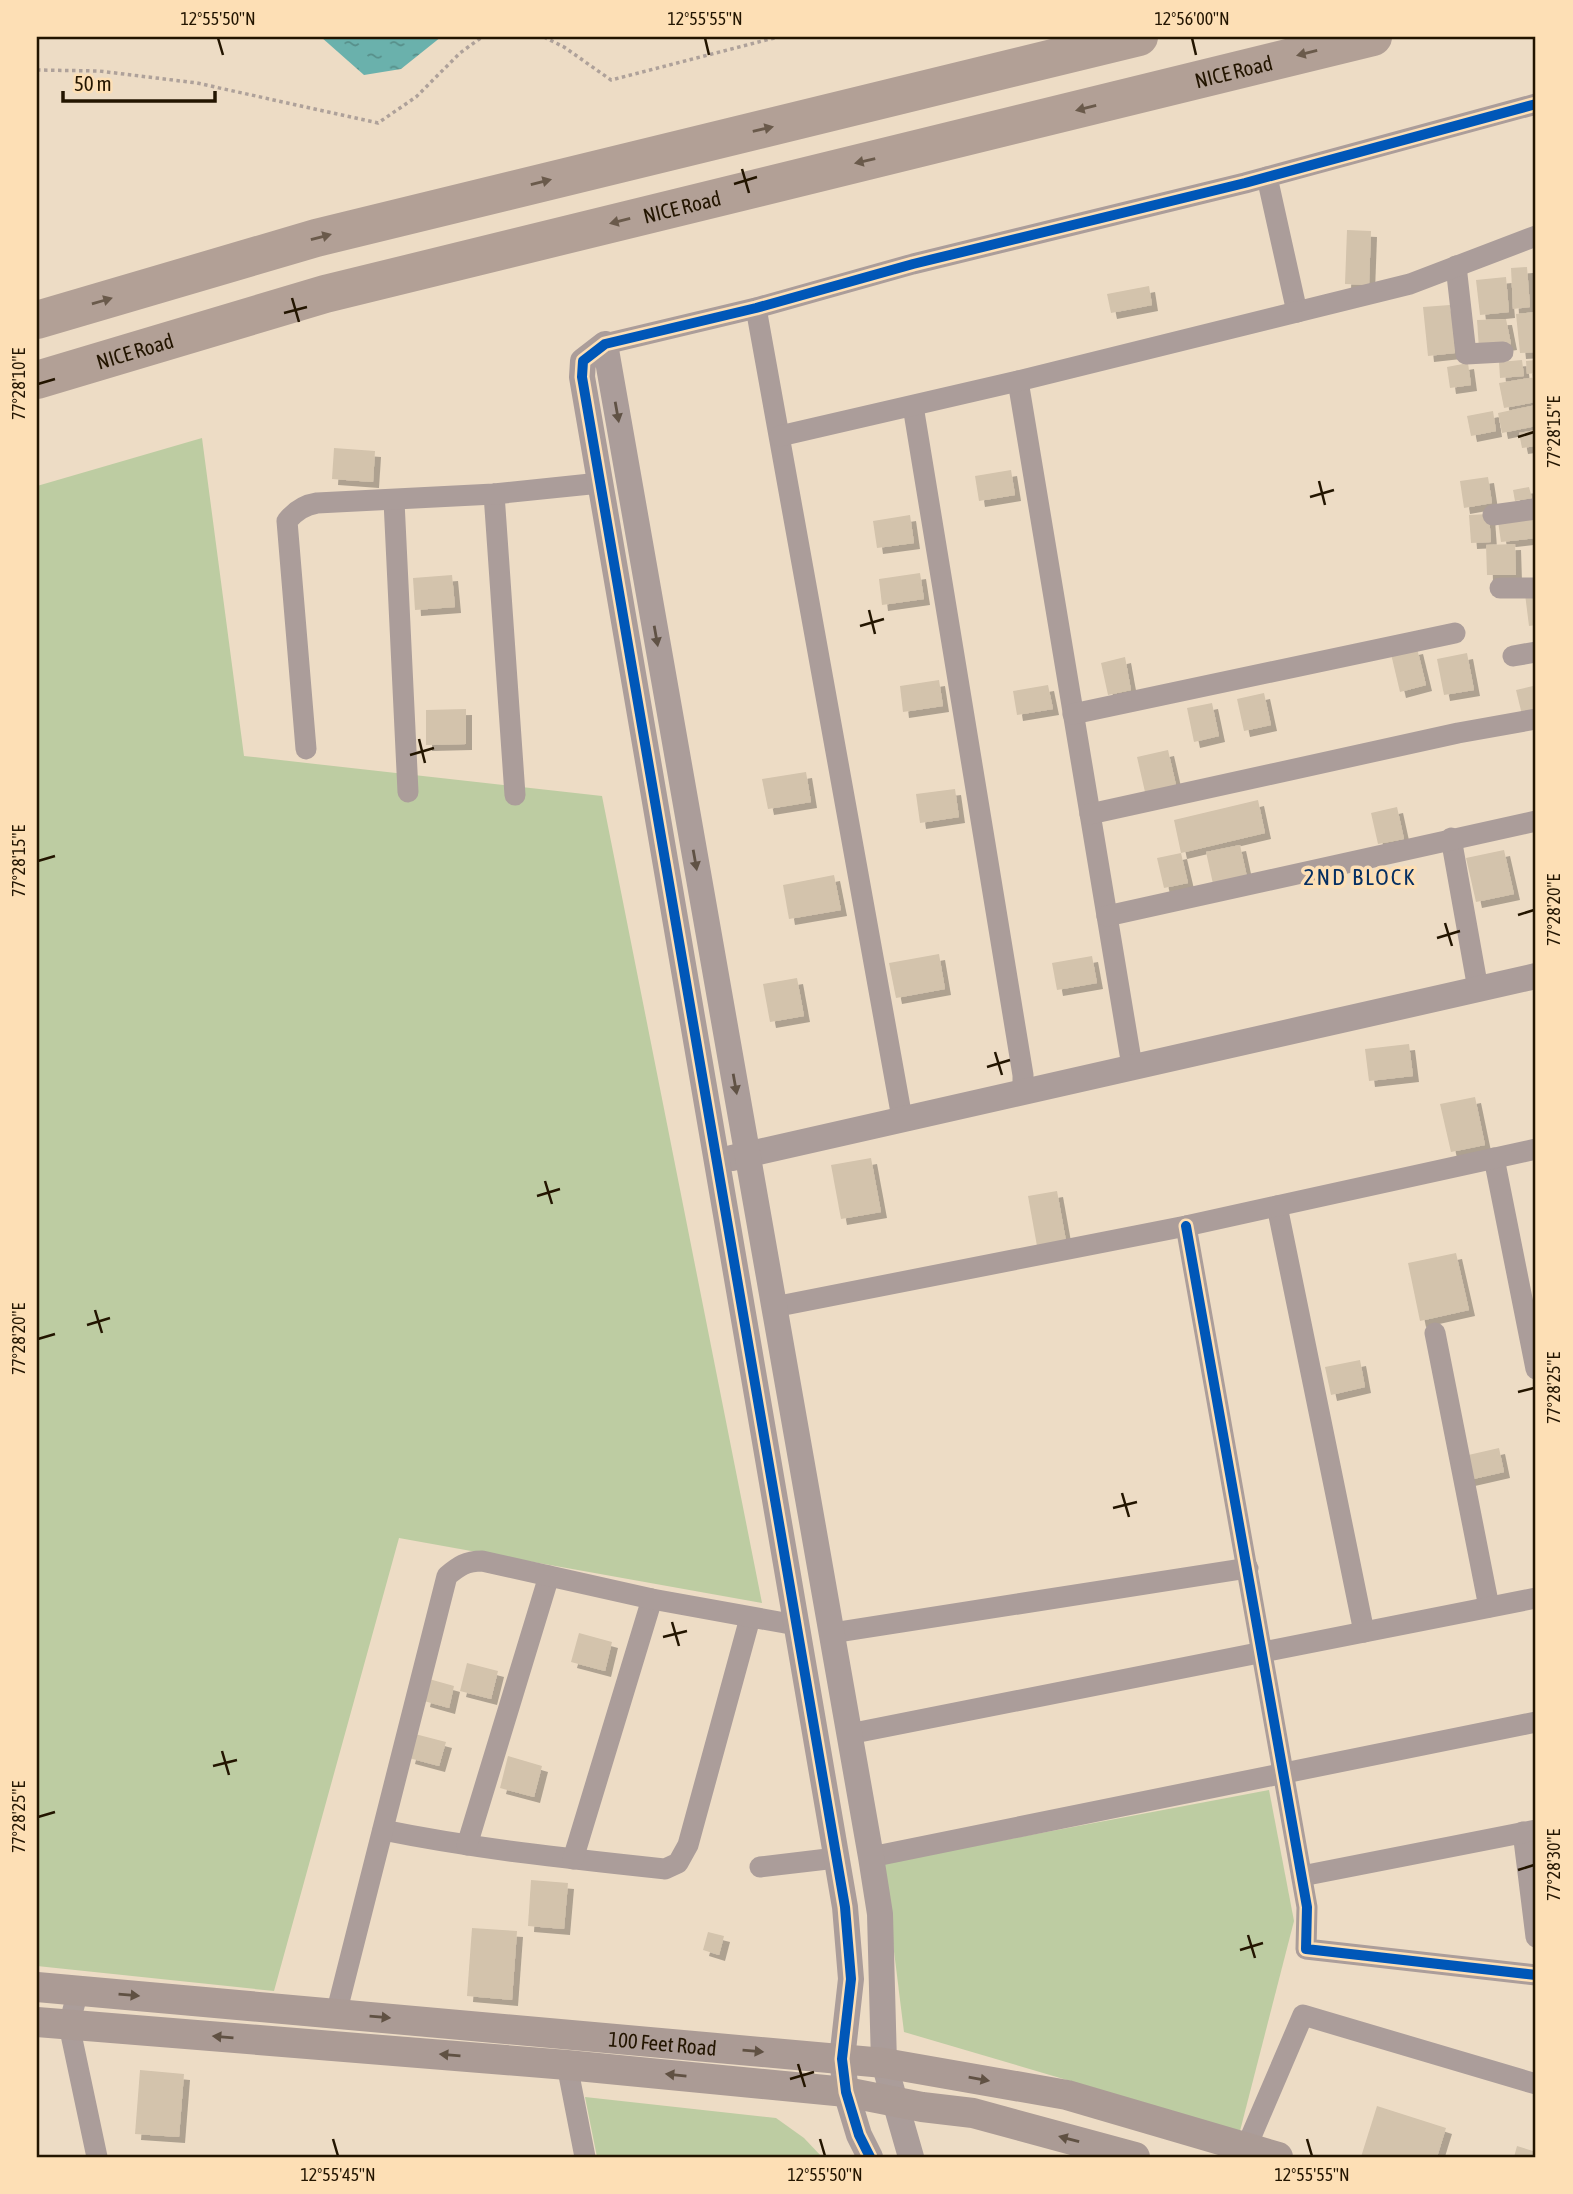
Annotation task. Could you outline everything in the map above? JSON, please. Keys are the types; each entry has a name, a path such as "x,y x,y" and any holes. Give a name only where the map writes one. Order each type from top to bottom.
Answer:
{"highway":[{"path":"37,320 316,238 1139,37"},
{"name":"NICE Road","path":"37,380 325,294 1373,37"}],"main road":[{"name":"100 Feet Road","path":"37,1987 884,2063 1067,2095 1278,2157"},
{"name":"100 Feet Road","path":"37,2022 568,2065 846,2092 973,2113 1135,2157"}],"street":[{"path":"870,2157 859,2135 846,2092 842,2059 852,1979 850,1946 836,1858 582,377 583,361 605,344 756,308 913,264 1267,177 1536,104"},
{"path":"1267,177 1297,312"},
{"path":"780,436 1018,381 1410,284 1536,236"},
{"path":"1456,266 1466,354 1503,352"},
{"path":"756,308 902,1118"},
{"path":"605,344 871,1857 880,1914 884,2063 911,2157"},
{"path":"1018,381 1132,1066"},
{"path":"913,406 1021,1062 1023,1091"},
{"path":"306,749 287,521 299,508 310,504 494,494 600,483"},
{"path":"494,494 515,795"},
{"path":"394,500 408,792"},
{"path":"1493,515 1536,509"},
{"path":"1500,588 1536,588"},
{"path":"1073,714 1455,633"},
{"path":"1513,656 1536,652"},
{"path":"1090,814 1458,733 1536,719"},
{"path":"1107,916 1536,821"},
{"path":"1451,838 1478,989"},
{"path":"716,1161 1536,976"},
{"path":"774,1307 1186,1226 1536,1149"},
{"path":"1494,1158 1536,1369"},
{"path":"1277,1206 1364,1632"},
{"path":"1186,1226 1302,1876 1307,1907 1306,1949 1536,1975"},
{"path":"1435,1333 1489,1607"},
{"path":"336,2014 447,1576 462,1564 482,1561 652,1599 796,1625"},
{"path":"832,1633 1248,1568"},
{"path":"467,1845 549,1576"},
{"path":"849,1734 1536,1598"},
{"path":"573,1859 652,1599"},
{"path":"383,1830 467,1845 573,1859 666,1868 678,1863 688,1845 750,1618"},
{"path":"871,1857 1536,1722"},
{"path":"1302,1876 1530,1831 1536,1937"},
{"path":"760,1867 836,1858"},
{"path":"78,1990 69,2025 96,2157"},
{"path":"1246,2148 1303,2015 1536,2084"},
{"path":"568,2065 585,2157"}],"path":[{"path":"37,70 99,71 197,83 378,123 416,97 460,53 482,37"},
{"path":"544,37 564,47 611,80 778,37"}],"green space":[{"path":"202,438 244,756 602,796 762,1603 399,1538 274,1991 37,1966 37,486"},
{"path":"1269,1790 1294,1921 1240,2131 904,2032 883,1863"},
{"path":"585,2097 776,2118 804,2138 822,2157 597,2157"}],"water":[{"path":"321,37 441,37 401,69 364,75"}],"building":[{"path":"1347,230 1371,231 1369,285 1345,284"},
{"path":"1527,267 1530,307 1513,309 1511,268"},
{"path":"1506,277 1509,312 1480,315 1476,280"},
{"path":"1149,286 1152,305 1111,313 1107,294"},
{"path":"1450,305 1455,353 1428,356 1423,307"},
{"path":"1536,312 1536,352 1520,353 1516,314"},
{"path":"1506,319 1511,344 1479,349 1477,320"},
{"path":"1522,360 1524,376 1500,378 1499,362"},
{"path":"1536,360 1536,373 1527,374 1526,361"},
{"path":"1468,363 1471,385 1450,388 1447,367"},
{"path":"1536,377 1536,402 1504,408 1499,383"},
{"path":"1536,405 1536,426 1502,433 1498,413"},
{"path":"1493,411 1496,431 1471,436 1467,416"},
{"path":"1536,430 1536,446 1522,448 1519,433"},
{"path":"334,448 375,451 373,482 332,479"},
{"path":"1011,470 1015,495 979,501 975,476"},
{"path":"1488,477 1492,503 1464,508 1460,481"},
{"path":"1529,487 1532,498 1515,501 1513,490"},
{"path":"1489,514 1491,542 1471,543 1469,515"},
{"path":"910,515 914,543 877,548 873,521"},
{"path":"1534,516 1536,538 1501,542 1498,521"},
{"path":"1515,544 1516,575 1487,575 1486,545"},
{"path":"920,573 924,599 882,605 879,579"},
{"path":"452,575 455,607 415,610 413,578"},
{"path":"1536,593 1536,625 1529,626 1525,594"},
{"path":"1417,648 1426,685 1400,692 1391,654"},
{"path":"1467,653 1474,690 1444,695 1437,659"},
{"path":"1125,657 1131,690 1108,695 1101,663"},
{"path":"939,680 943,706 903,712 900,686"},
{"path":"1048,685 1053,709 1017,715 1013,691"},
{"path":"1533,686 1536,715 1523,719 1516,690"},
{"path":"1264,693 1271,725 1244,731 1237,699"},
{"path":"1212,703 1219,736 1194,742 1187,708"},
{"path":"466,709 466,744 426,745 426,710"},
{"path":"1168,750 1176,785 1145,792 1137,757"},
{"path":"806,772 811,802 768,809 762,779"},
{"path":"955,789 959,817 920,823 916,794"},
{"path":"1258,800 1265,833 1181,853 1174,820"},
{"path":"1397,807 1404,839 1378,844 1371,813"},
{"path":"1240,845 1247,877 1213,884 1206,852"},
{"path":"1504,850 1514,894 1476,902 1466,858"},
{"path":"1181,853 1188,883 1164,888 1157,858"},
{"path":"834,875 841,910 789,919 783,885"},
{"path":"939,954 945,989 896,998 889,963"},
{"path":"1092,956 1097,983 1057,990 1052,963"},
{"path":"797,978 804,1016 770,1022 763,984"},
{"path":"1409,1044 1413,1076 1369,1081 1365,1049"},
{"path":"1475,1097 1485,1145 1451,1152 1440,1104"},
{"path":"871,1158 881,1212 841,1219 831,1165"},
{"path":"1057,1191 1066,1241 1037,1246 1028,1196"},
{"path":"1456,1253 1469,1310 1420,1321 1408,1263"},
{"path":"1360,1360 1365,1387 1331,1395 1325,1367"},
{"path":"1499,1448 1504,1472 1469,1480 1464,1456"},
{"path":"579,1633 612,1642 605,1671 571,1662"},
{"path":"467,1663 498,1671 491,1699 460,1691"},
{"path":"429,1679 454,1686 449,1708 424,1701"},
{"path":"415,1734 446,1742 439,1766 409,1758"},
{"path":"508,1756 542,1766 534,1797 500,1788"},
{"path":"531,1880 568,1883 564,1929 528,1926"},
{"path":"472,1928 517,1931 512,2000 467,1996"},
{"path":"708,1932 724,1936 719,1955 703,1950"},
{"path":"140,2070 184,2074 179,2137 135,2134"},
{"path":"1377,2106 1446,2128 1437,2157 1361,2157"},
{"path":"1517,2146 1536,2152 1536,2157 1514,2157"}],"cycle path":[{"path":"870,2157 859,2135 846,2092 842,2059 851,1979 845,1907 582,377 583,361 605,344 756,308 913,264 1245,183 1536,104"},
{"path":"1186,1226 1307,1907 1306,1949 1536,1975"}],"district":[{"name":"2ND BLOCK","path":"1360,877"}]}
